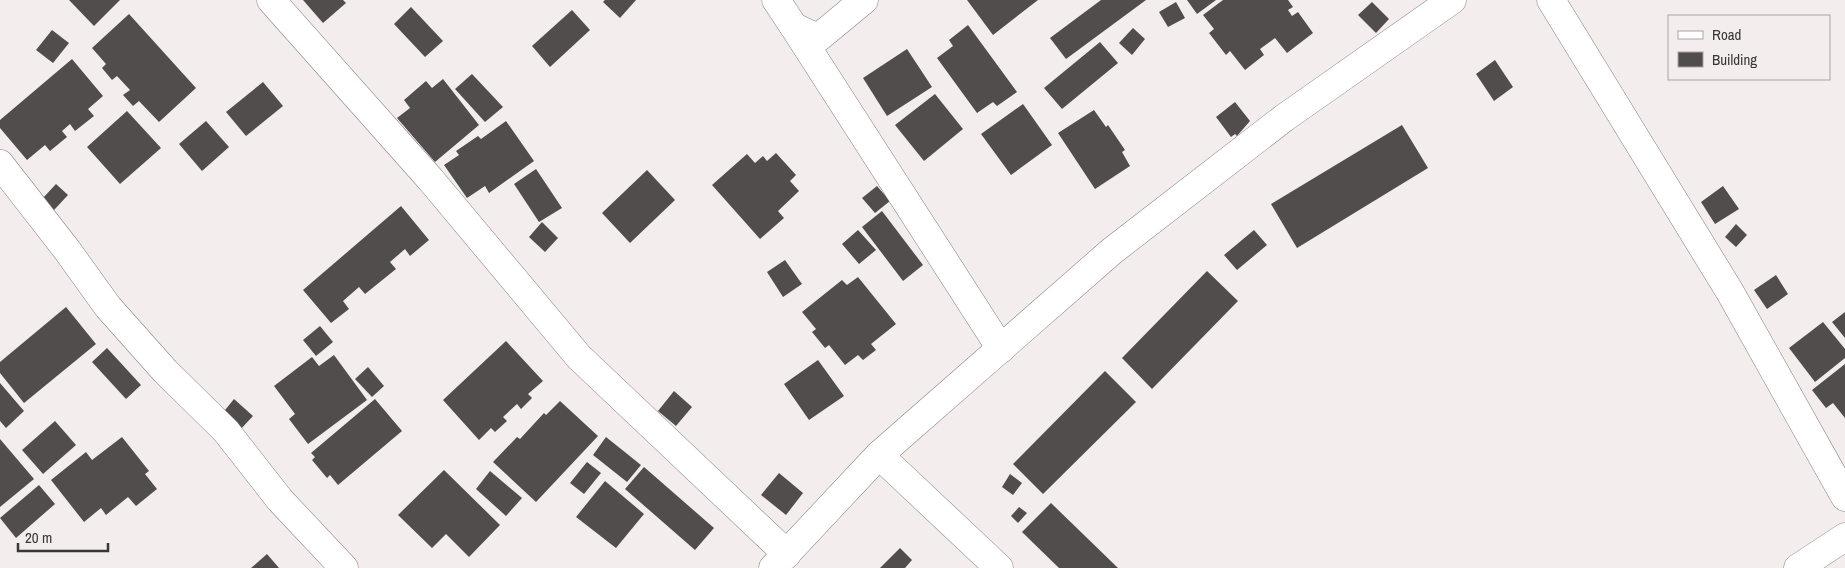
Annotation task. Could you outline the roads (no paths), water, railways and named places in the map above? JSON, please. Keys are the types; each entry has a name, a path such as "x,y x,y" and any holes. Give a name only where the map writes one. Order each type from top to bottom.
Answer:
{"street":[{"path":"272,0 430,180 579,357 780,561 879,456 1136,233 1284,118 1452,0"},
{"path":"776,0 1001,349"},
{"path":"794,27 818,38 864,0"},
{"path":"1551,0 1730,292 1845,497"},
{"path":"0,164 67,250 108,307 165,371 226,431 280,500 344,568"},
{"path":"879,456 999,568"},
{"path":"1798,568 1845,537"}]}
